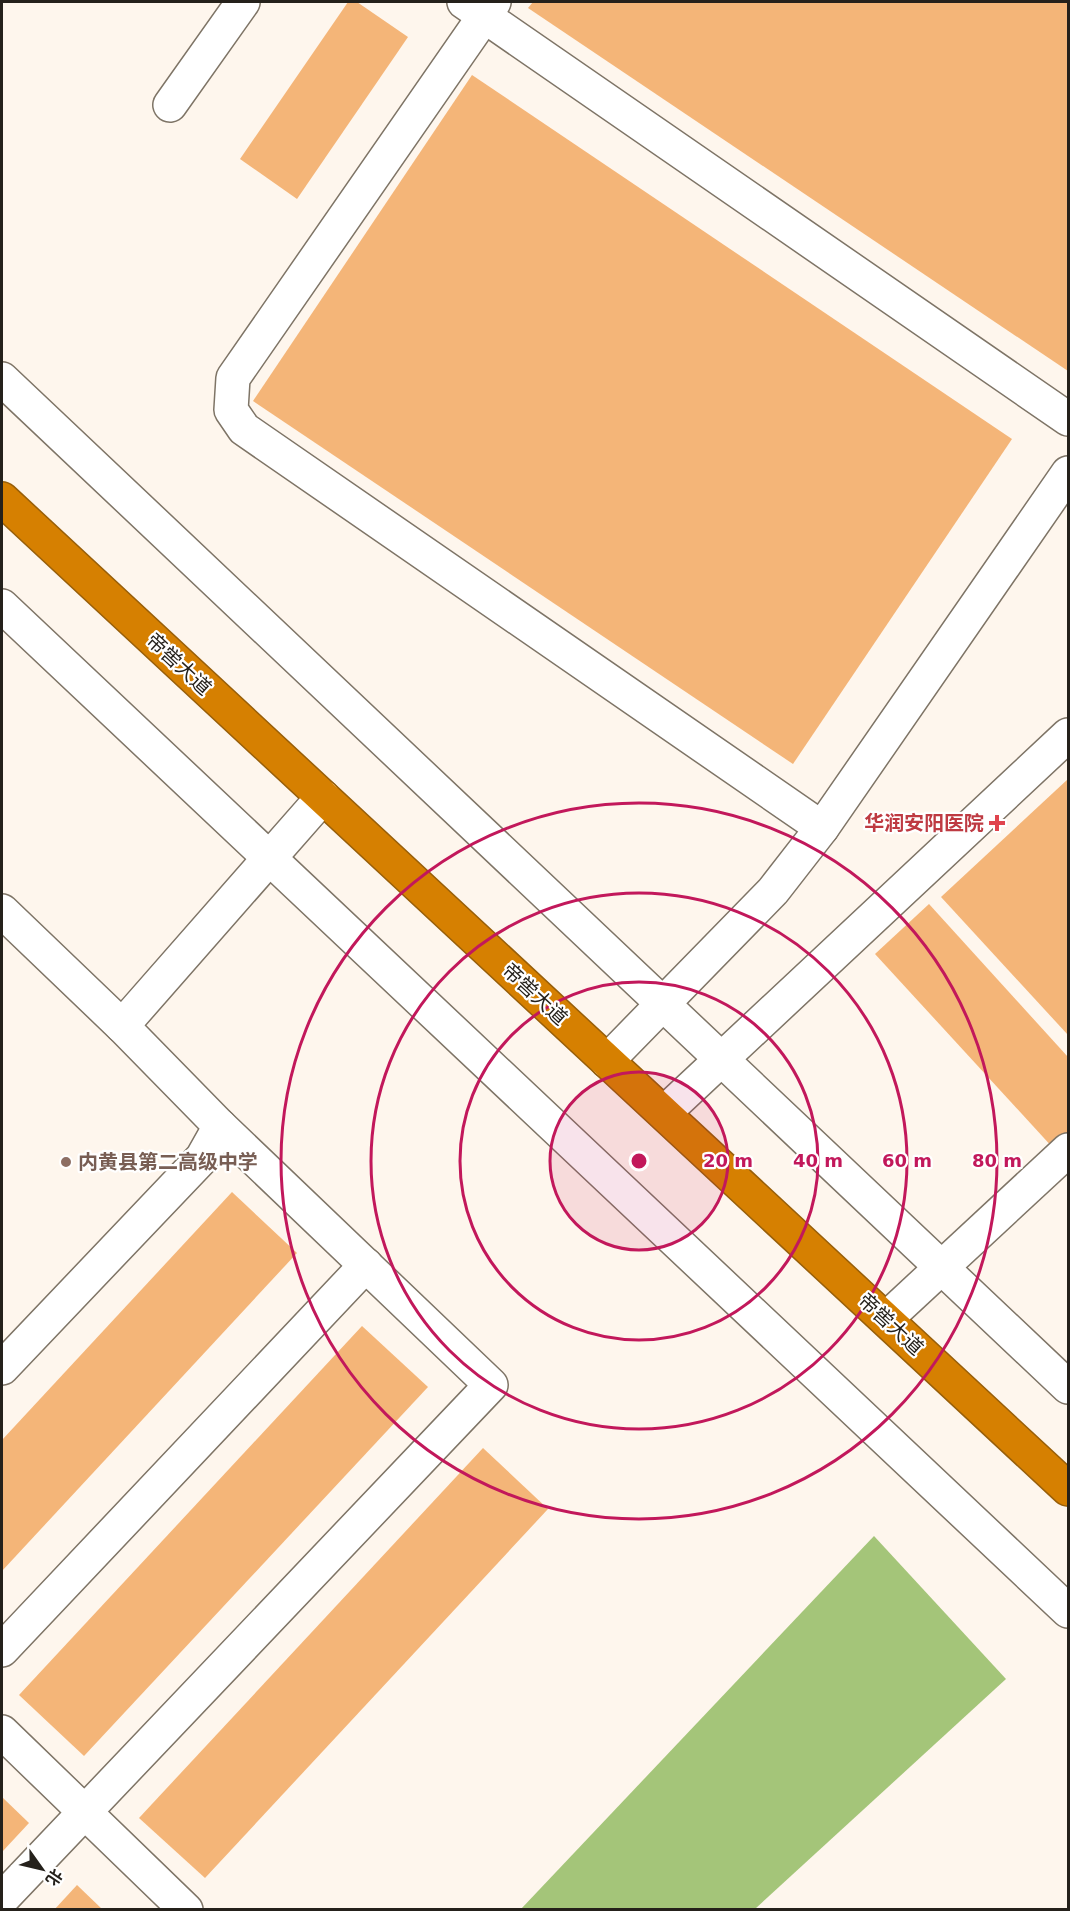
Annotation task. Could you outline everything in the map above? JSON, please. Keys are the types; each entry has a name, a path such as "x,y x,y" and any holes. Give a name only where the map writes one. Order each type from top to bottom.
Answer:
{"highway":[{"name":"帝喾大道","path":"2,500 1068,1489"}],"street":[{"path":"170,105 243,2"},
{"path":"822,828 244,429 231,410 233,378 481,6 1068,419"},
{"path":"2,379 1068,1387"},
{"path":"607,1061 773,891 822,828 1068,473"},
{"path":"2,606 1068,1611"},
{"path":"664,1113 1068,735"},
{"path":"122,1026 323,797"},
{"path":"2,911 122,1026 220,1126 492,1385 2,1899"},
{"path":"2,1368 202,1158 220,1126"},
{"path":"886,1319 1068,1150"},
{"path":"2,1650 366,1265"},
{"path":"2,1732 186,1910"}],"green space":[{"path":"874,1536 1006,1679 755,1909 521,1909"}],"building":[{"path":"348,2 357,2 408,37 297,199 240,159"},
{"path":"533,2 1068,2 1068,371 528,8"},
{"path":"472,75 1012,439 793,764 253,401"},
{"path":"1068,779 1068,1035 941,897"},
{"path":"929,904 1068,1057 1068,1135 1054,1149 875,954"},
{"path":"232,1192 297,1253 2,1571 2,1440"},
{"path":"362,1326 428,1387 84,1756 19,1695"},
{"path":"483,1448 548,1509 205,1878 139,1818"},
{"path":"2,1797 29,1823 2,1852"},
{"path":"77,1885 103,1910 54,1910"}],"place":[{"name":"华润安阳医院","path":"997,823"},
{"name":"内黄县第二高级中学","path":"66,1162"}]}
